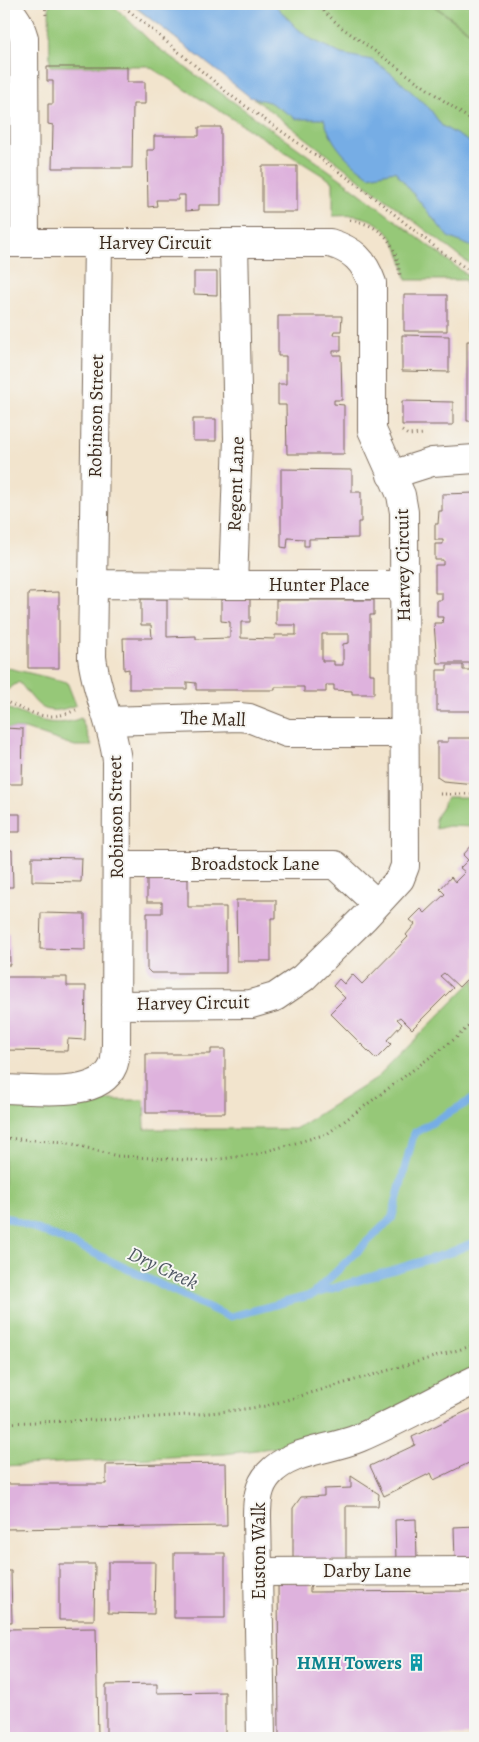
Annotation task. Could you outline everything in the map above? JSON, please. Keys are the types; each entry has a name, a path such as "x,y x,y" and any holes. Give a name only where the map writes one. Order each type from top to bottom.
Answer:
{"street":[{"path":"4,7 19,22 24,38 14,243"},
{"name":"Harvey Circuit","path":"14,243 330,243 346,248 358,257 366,267 372,283 372,430 401,495 404,512 404,866 400,879 303,978 275,996 252,1004 116,1005"},
{"name":"Robinson Street","path":"4,1089 78,1089 90,1087 101,1081 114,1065 116,1046 117,761 105,710 94,675 92,657 98,243"},
{"name":"Regent Lane","path":"233,585 238,438 234,243"},
{"path":"391,475 432,462 475,459"},
{"path":"93,584 233,585"},
{"name":"Hunter Place","path":"233,585 404,585"},
{"name":"The Mall","path":"105,710 249,718 287,734 405,733"},
{"name":"Broadstock Lane","path":"117,865 335,865 377,904"},
{"name":"Euston Walk","path":"261,1738 257,1499 262,1484 269,1473 293,1458 360,1438 475,1380"},
{"name":"Darby Lane","path":"258,1572 475,1571"}],"path":[{"path":"122,4 234,98 358,185 440,252 475,274"},
{"path":"316,4 341,28 475,122"},
{"path":"4,701 45,717 61,717 105,710"},
{"path":"440,794 475,794"},
{"path":"4,1138 65,1142 117,1156 206,1161 257,1154 327,1134 456,1038 475,1020"},
{"path":"4,1422 107,1420 236,1411 266,1406 475,1345"}],"green space":[{"path":"49,4 112,4 154,45 341,179 475,281 475,332 467,332 466,280 406,280 397,248 386,231 369,219 354,216 333,216 333,182 148,66 50,66"},
{"path":"131,4 431,4 475,36 475,268"},
{"path":"432,4 475,4 475,35"},
{"path":"4,667 67,682 76,705 56,710 43,708 37,704 19,682 4,692"},
{"path":"4,707 42,721 61,723 81,718 92,746 75,746 25,729 4,728"},
{"path":"447,797 475,797 475,827 448,826 436,829 435,819"},
{"path":"475,979 475,1372 343,1435 295,1445 224,1454 4,1466 4,1100 144,1100 145,1129 295,1129 378,1077"}],"water":[{"path":"132,4 274,4 297,28 311,39 341,54 372,60 392,74 430,109 442,126 475,145 475,248 448,237 395,171 369,176 354,164 336,145 324,119 297,119 269,102 250,97"}],"building":[{"path":"47,67 127,67 127,82 145,82 145,104 133,104 132,168 52,168 53,125 48,124 48,104 53,104 53,81 47,81"},
{"path":"199,127 221,127 221,205 199,205 199,210 185,211 185,195 178,195 178,200 156,200 157,206 148,207 147,150 154,150 154,136 199,136"},
{"path":"262,166 297,166 297,212 262,212"},
{"path":"194,272 217,272 217,295 194,294"},
{"path":"404,295 447,295 447,331 404,331"},
{"path":"278,316 342,316 341,331 334,331 333,335 341,335 341,351 333,351 333,355 341,355 342,400 334,400 334,404 344,405 344,454 287,454 286,405 278,405 278,384 286,384 286,356 278,356"},
{"path":"402,335 449,336 449,372 402,371"},
{"path":"467,341 475,341 475,421 467,421"},
{"path":"402,401 453,402 453,425 402,425"},
{"path":"193,419 216,419 216,441 193,441"},
{"path":"281,469 352,470 352,492 361,492 361,522 358,522 358,538 309,539 309,546 304,546 304,539 288,538 287,548 281,547"},
{"path":"475,493 475,663 437,663 434,623 442,623 443,617 437,617 437,600 442,600 442,593 435,593 435,565 443,565 443,560 435,560 435,544 443,544 443,540 435,540 435,524 438,524 439,511 442,511 442,494"},
{"path":"59,592 59,668 28,668 28,593"},
{"path":"141,599 167,599 167,637 196,636 196,639 230,638 230,622 221,621 221,599 250,599 250,622 241,622 241,638 275,639 275,635 296,635 296,625 276,625 276,600 374,600 374,615 370,615 370,674 374,674 374,694 352,694 352,691 334,690 334,685 326,685 326,692 304,692 304,687 275,687 275,690 196,690 196,683 187,682 187,689 129,689 129,669 124,670 123,638 152,638 151,625 141,625","holes":["322,634 349,634 349,643 343,644 343,665 334,665 334,661 322,661"]},
{"path":"447,665 463,665 463,670 470,670 470,665 475,665 475,711 437,711 437,670 447,670"},
{"path":"4,728 23,729 22,784 4,784"},
{"path":"448,738 475,738 475,784 443,781 437,777 437,742 448,742"},
{"path":"4,814 20,814 20,832 4,832"},
{"path":"475,842 475,971 459,987 444,973 440,976 453,988 412,1029 400,1017 397,1019 402,1024 387,1040 391,1044 376,1059 330,1013 345,998 333,986 339,979 344,984 352,974 362,984 408,937 406,935 415,924 410,920 421,909 425,913 445,894 440,889 451,877 455,882 465,872 460,868 468,860 463,855"},
{"path":"4,850 12,850 13,887 4,887"},
{"path":"32,857 82,858 81,882 32,881"},
{"path":"147,879 188,879 188,907 226,907 226,973 151,973 147,969 147,913 162,913 162,902 147,902"},
{"path":"236,900 276,900 276,918 271,918 271,961 237,961"},
{"path":"41,913 85,914 85,950 40,949"},
{"path":"4,932 9,933 10,965 4,965"},
{"path":"4,977 67,977 67,986 86,986 85,1040 68,1039 67,1051 4,1050"},
{"path":"211,1049 225,1049 225,1113 146,1113 146,1054 211,1054"},
{"path":"475,1407 475,1460 434,1480 431,1473 384,1496 370,1466 415,1445 412,1437"},
{"path":"226,1463 227,1526 4,1529 4,1484 106,1484 106,1465"},
{"path":"351,1476 379,1494 378,1506 346,1506 346,1561 293,1561 293,1508 301,1497 324,1496 324,1489 351,1488"},
{"path":"416,1519 417,1560 396,1561 395,1520"},
{"path":"475,1526 475,1562 455,1562 454,1527"},
{"path":"174,1553 225,1553 225,1618 174,1618"},
{"path":"108,1562 155,1562 154,1614 108,1613"},
{"path":"59,1564 95,1564 94,1620 59,1620"},
{"path":"4,1571 11,1571 12,1622 4,1622"},
{"path":"278,1582 310,1582 310,1592 475,1591 475,1735 279,1738"},
{"path":"96,1628 98,1737 4,1738 4,1629"},
{"path":"157,1684 157,1693 225,1692 225,1737 106,1738 106,1685"}],"waterway":[{"name":"Dry Creek","path":"4,1216 83,1248 229,1317 312,1295 392,1218 414,1133 475,1098"},
{"name":"Dry Creek","path":"314,1294 449,1253 475,1242"}],"place":[{"name":"HMH Towers","path":"416,1663"}]}
